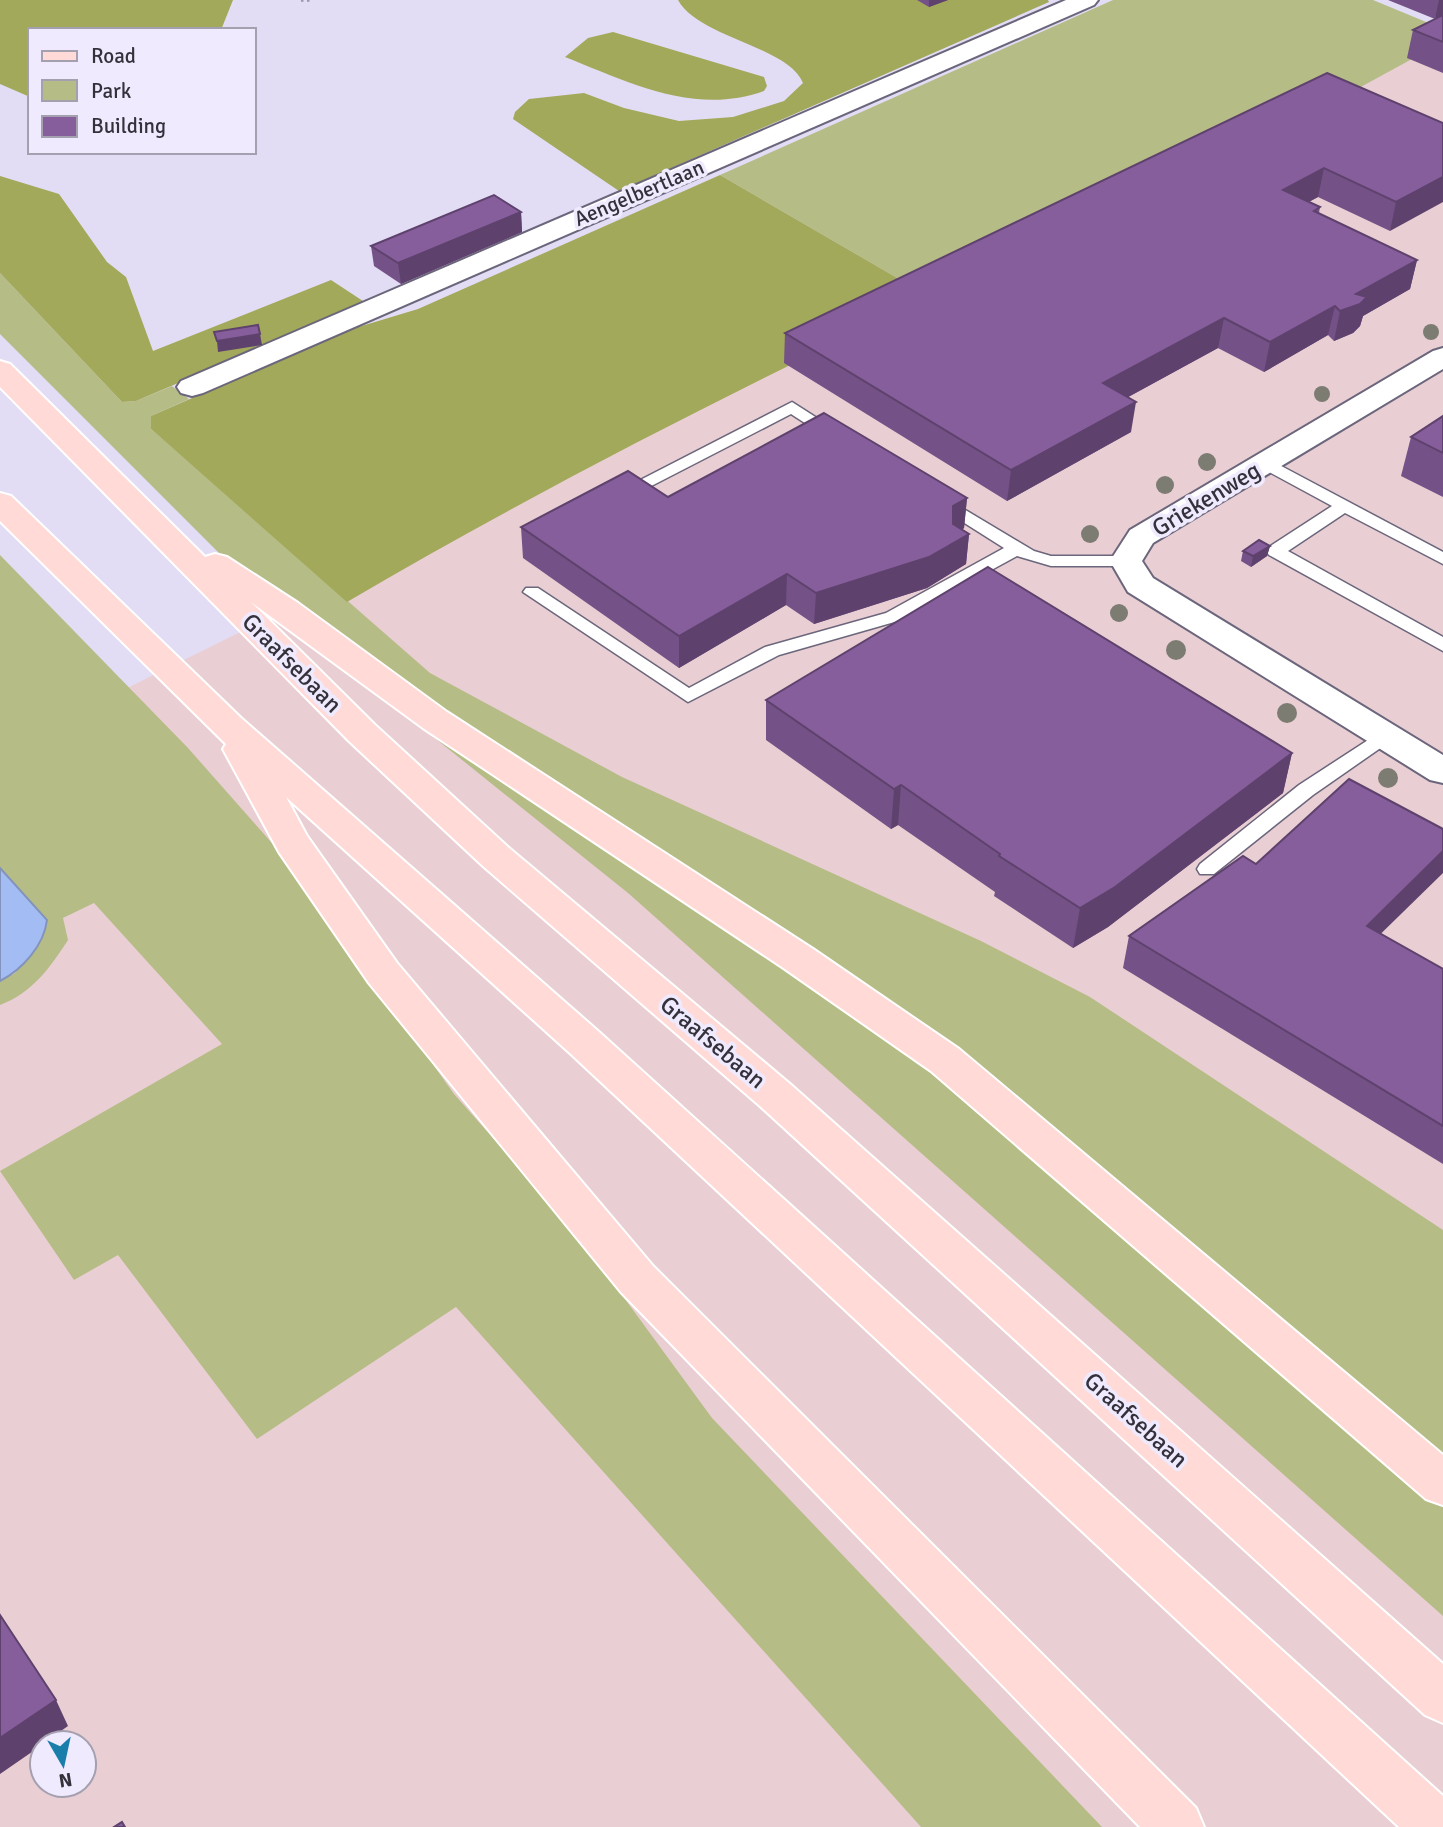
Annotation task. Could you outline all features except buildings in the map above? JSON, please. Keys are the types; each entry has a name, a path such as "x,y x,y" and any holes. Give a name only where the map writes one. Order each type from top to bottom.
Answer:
{"main road":[{"name":"Graafsebaan","path":"0,370 362,733 496,857 775,1095 1443,1698"},
{"path":"0,503 228,726 584,1043 1438,1827"},
{"path":"151,523 286,610 435,720 799,959 945,1060 1443,1484"},
{"path":"228,726 292,843 383,973 637,1279 1177,1827"}],"street":[{"name":"Aengelbertlaan","path":"192,387 1086,0"},
{"name":"Griekenweg","path":"1126,561 1141,537 1443,357"},
{"path":"1126,561 1140,585 1443,771"}],"lane":[{"path":"605,503 792,407 851,444"},
{"path":"1266,463 1443,559"},
{"path":"922,489 1017,548 1051,561 1126,561"},
{"path":"1345,505 1275,551 1443,645"},
{"path":"532,592 688,696 772,651 892,617 1017,548"},
{"path":"1207,869 1306,790 1385,735"}],"path":[{"path":"302,0 313,0"}],"shaded area":[{"path":"1443,37 1443,1827 0,1827 0,751"}],"green space":[{"path":"0,0 233,0 222,28 28,28 28,96 0,84"},
{"path":"678,0 1049,2 619,191 513,119 515,112 529,99 584,93 624,108 679,121 733,117 784,101 803,83 794,70 780,60 704,24"},
{"path":"1113,0 1373,0 1443,29 1443,42 1326,106 930,297 720,175"},
{"path":"613,32 764,77 767,86 764,91 738,98 687,98 637,85 565,57 588,38"},
{"path":"720,175 930,297 635,444 490,521 347,602 151,429 151,416 345,331 418,309"},
{"path":"0,176 59,194 107,262 126,277 153,351 331,280 366,303 136,401 122,402 0,273"},
{"path":"0,273 122,402 136,401 172,386 189,399 151,416 151,429 430,673 622,777 981,941 1090,997 1443,1230 1443,1616 628,893 406,715 232,566 0,334"},
{"path":"0,555 188,748 294,868 454,1094 576,1232 712,1418 1102,1827 921,1827 456,1307 257,1439 118,1255 74,1280 0,1171 222,1044 94,903 63,918 68,940 54,960 31,987 0,1005 0,981 15,973 47,920 0,868"}],"water":[{"path":"0,868 47,920 42,938 31,955 17,970 0,981"}]}
